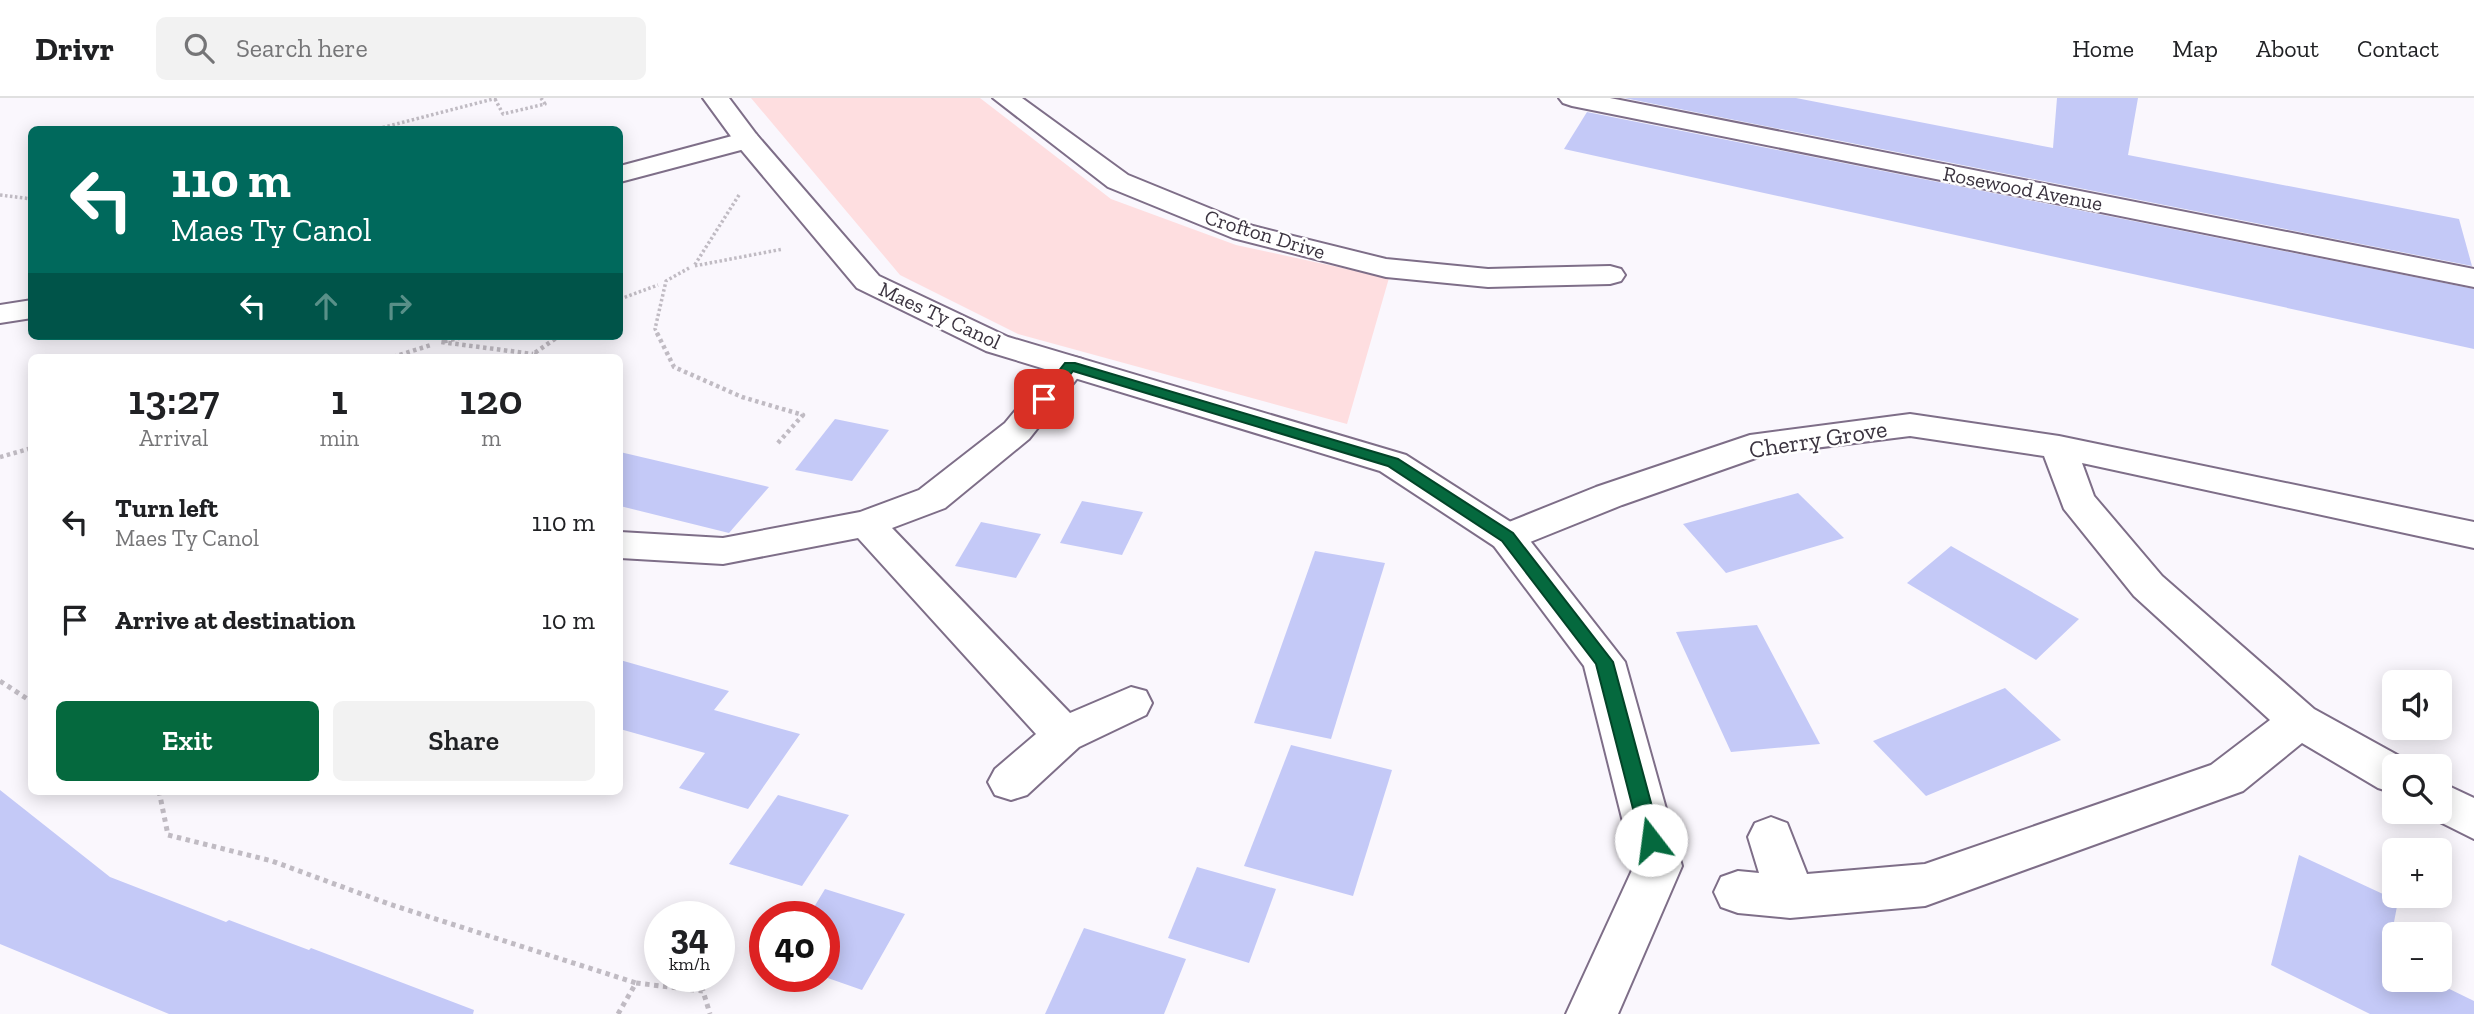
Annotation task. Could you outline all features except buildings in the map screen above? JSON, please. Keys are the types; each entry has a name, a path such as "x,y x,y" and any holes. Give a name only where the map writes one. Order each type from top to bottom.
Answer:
{"street":[{"name":"Maes Ty Canol","path":"716,98 747,140 868,282 997,344 1393,463 1507,537 1604,662 1658,866 1592,1014"},
{"name":"Crofton Drive","path":"1006,98 1118,181 1243,232 1385,268 1488,278 1550,267 1610,275"},
{"name":"Rosewood Avenue","path":"1572,98 2474,278"},
{"path":"623,173 747,140"},
{"path":"0,314 28,310"},
{"path":"623,545 723,551 866,524 932,499 1017,431 1070,366"},
{"name":"Cherry Grove","path":"1507,537 1609,496 1762,443 1910,425 2059,447 2474,535"},
{"path":"2059,447 2077,500 2148,586 2299,721 2382,768"},
{"path":"866,524 1065,735"},
{"path":"1011,782 1065,735 1131,703"},
{"path":"1738,892 1790,897 1925,885 2066,832 2227,778 2299,721"},
{"path":"2452,808 2474,820"},
{"path":"1771,837 1790,897"}],"path":[{"path":"388,126 496,98 503,114 545,104 541,98"},
{"path":"742,189 694,265 786,248"},
{"path":"0,195 28,198"},
{"path":"690,268 666,281 655,329 674,367 742,397 803,415 777,444"},
{"path":"623,298 658,285"},
{"path":"450,340 441,342 533,354 553,340"},
{"path":"402,354 430,345"},
{"path":"0,457 28,449"},
{"path":"0,681 28,699"},
{"path":"160,795 168,835 272,861 389,905 636,983 703,991 710,1014"},
{"path":"618,1014 636,983"}],"shaded area":[{"path":"751,98 980,98 1111,199 1236,245 1389,278 1347,424 1018,334 900,275"}],"route":[{"path":"1044,399 1070,366 1393,463 1507,537 1604,662 1651,840"}]}
